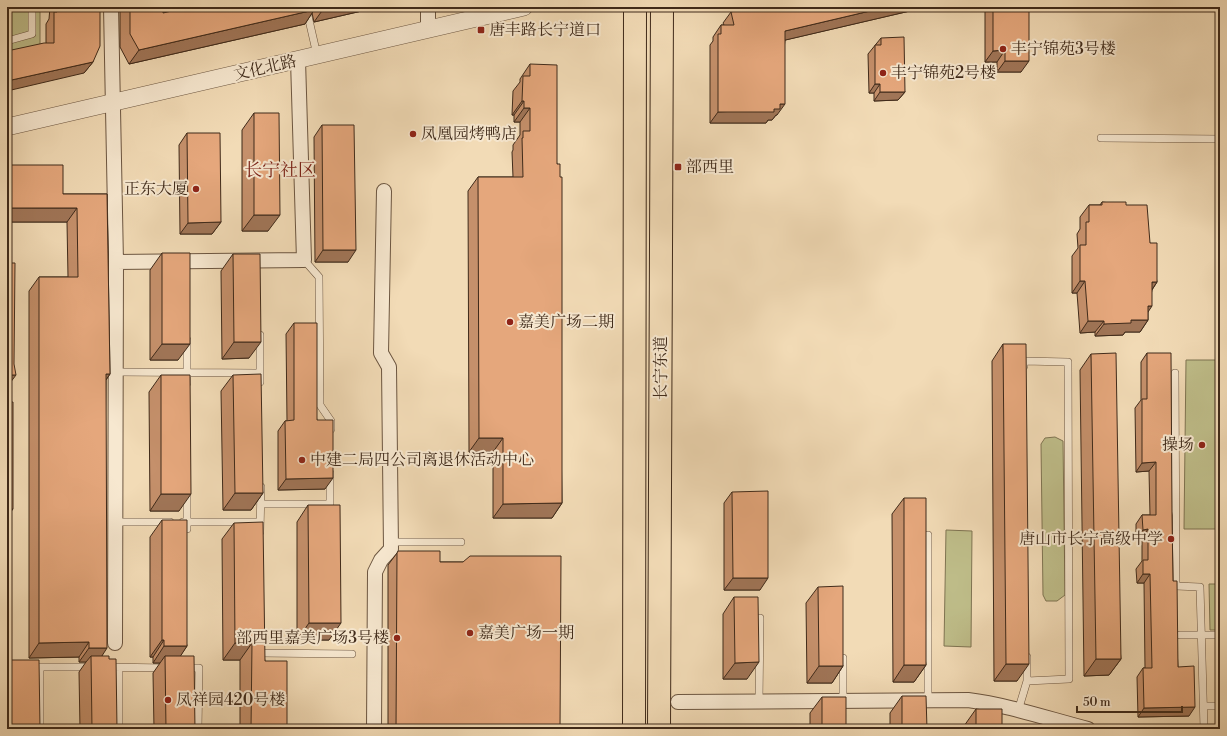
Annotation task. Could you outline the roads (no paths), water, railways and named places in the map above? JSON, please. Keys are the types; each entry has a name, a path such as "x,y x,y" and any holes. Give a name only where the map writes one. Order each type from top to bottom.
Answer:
{"main road":[{"name":"长宁东道","path":"634,7 634,729"},
{"name":"长宁东道","path":"659,729 662,7"}],"street":[{"path":"112,7 112,102 116,262 115,643"},
{"path":"428,7 428,29"},
{"name":"文化北路","path":"7,127 524,7"},
{"path":"116,262 187,265 260,264 304,260 298,60"},
{"path":"374,729 375,572 381,560 391,549 389,367 381,352 384,191"},
{"path":"678,702 968,700 998,704 1018,711 1088,729"}],"lane":[{"path":"7,41 32,34 32,7"},
{"path":"306,7 317,55"},
{"path":"1101,138 1220,139"},
{"path":"304,260 319,277 320,405 331,421 331,436"},
{"path":"260,328 260,388"},
{"path":"187,333 187,388"},
{"path":"1024,377 1024,361 1068,362 1069,679 1027,680"},
{"path":"116,372 260,373"},
{"path":"1175,373 1176,586 1200,587 1204,729"},
{"path":"261,504 330,504 330,466"},
{"path":"260,537 261,480"},
{"path":"187,482 187,538"},
{"path":"116,522 260,522"},
{"path":"928,535 928,700"},
{"path":"391,542 461,542"},
{"path":"759,701 760,618"},
{"path":"1180,635 1220,635"},
{"path":"260,638 260,653 284,657 352,654"},
{"path":"843,647 843,701"},
{"path":"1018,711 1027,680 1027,649"},
{"path":"20,667 199,668 198,729"},
{"path":"40,667 40,729"},
{"path":"119,668 119,729"},
{"path":"1204,706 1220,706"}],"place":[{"name":"唐丰路长宁道口","path":"481,30"},
{"name":"丰宁锦苑3号楼","path":"1003,49"},
{"name":"丰宁锦苑2号楼","path":"883,73"},
{"name":"凤凰园烤鸭店","path":"413,134"},
{"name":"部西里","path":"678,167"},
{"name":"正东大厦","path":"196,189"},
{"name":"嘉美广场二期","path":"510,322"},
{"name":"操场","path":"1202,445"},
{"name":"中建二局四公司离退休活动中心","path":"302,460"},
{"name":"唐山市长宁高级中学","path":"1171,539"},
{"name":"嘉美广场一期","path":"470,633"},
{"name":"部西里嘉美广场3号楼","path":"397,638"},
{"name":"凤祥园420号楼","path":"168,700"}],"district":[{"name":"长宁社区","path":"280,170"}]}
